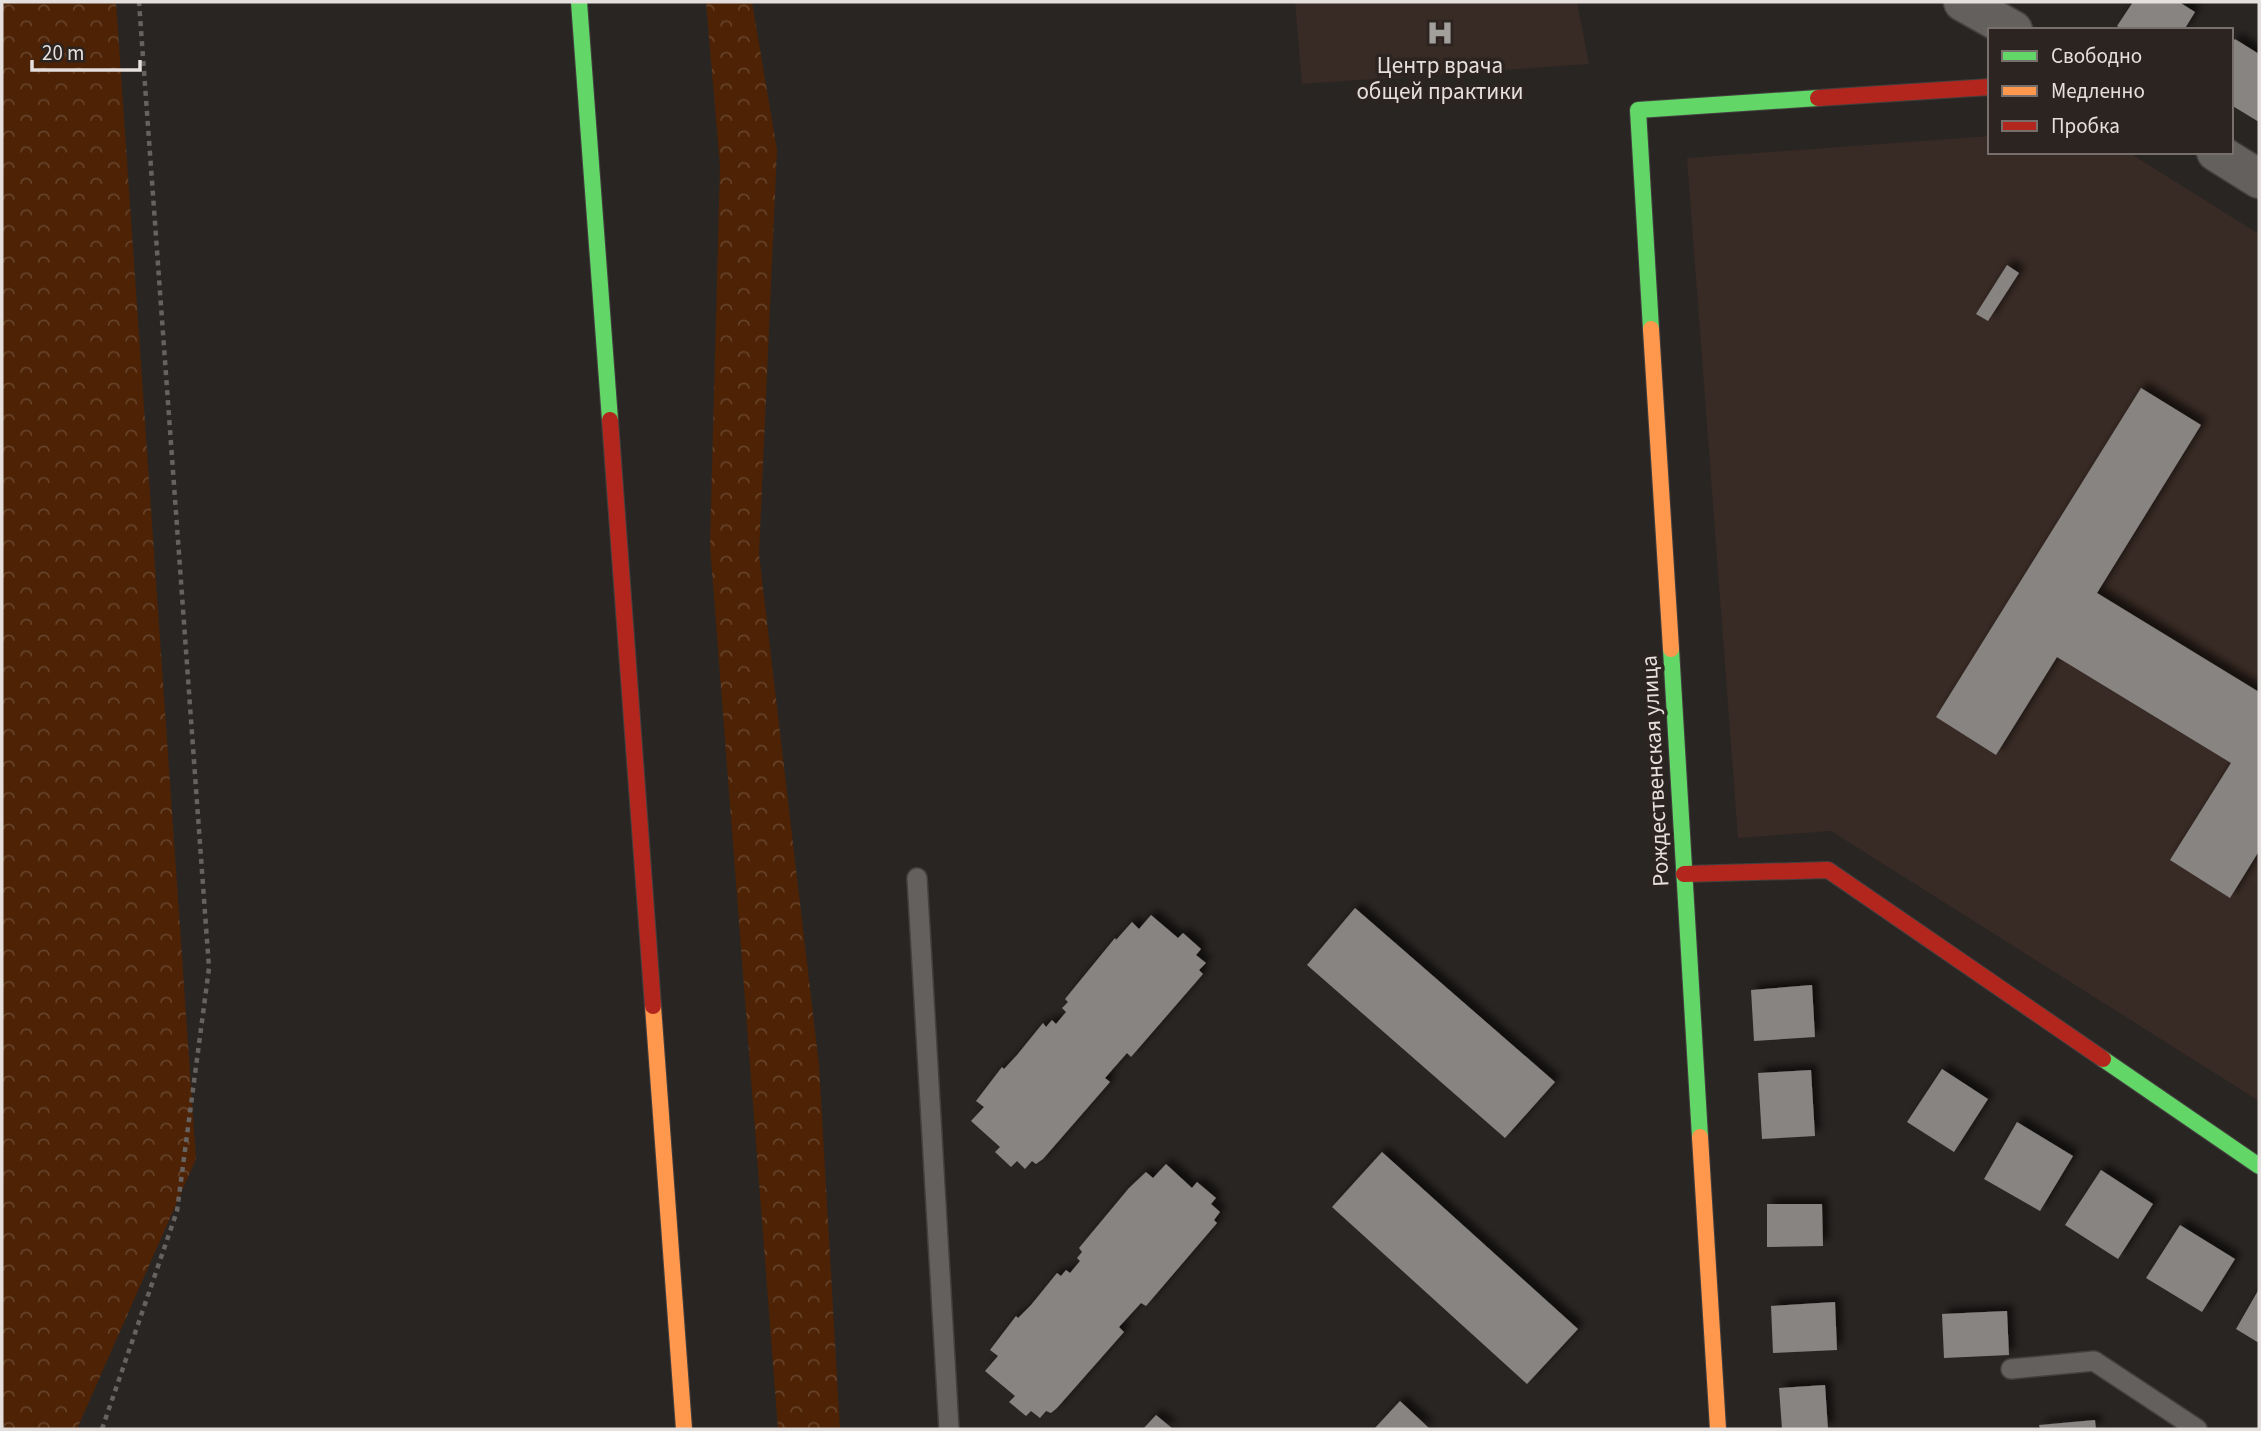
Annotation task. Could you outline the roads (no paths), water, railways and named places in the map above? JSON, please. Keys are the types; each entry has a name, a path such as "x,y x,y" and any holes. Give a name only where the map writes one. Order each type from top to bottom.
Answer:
{"street":[{"path":"579,2 684,1429"},
{"path":"1963,2 2009,28"},
{"name":"Рождественская улица","path":"1718,1429 1638,110 1988,87"},
{"path":"2219,154 2259,179"},
{"path":"1684,874 1828,870 2259,1166"}],"lane":[{"path":"917,878 949,1429"},
{"path":"2011,1369 2094,1361 2197,1429"}],"place":[{"name":"Центр врача общей практики","path":"1440,33"}]}
